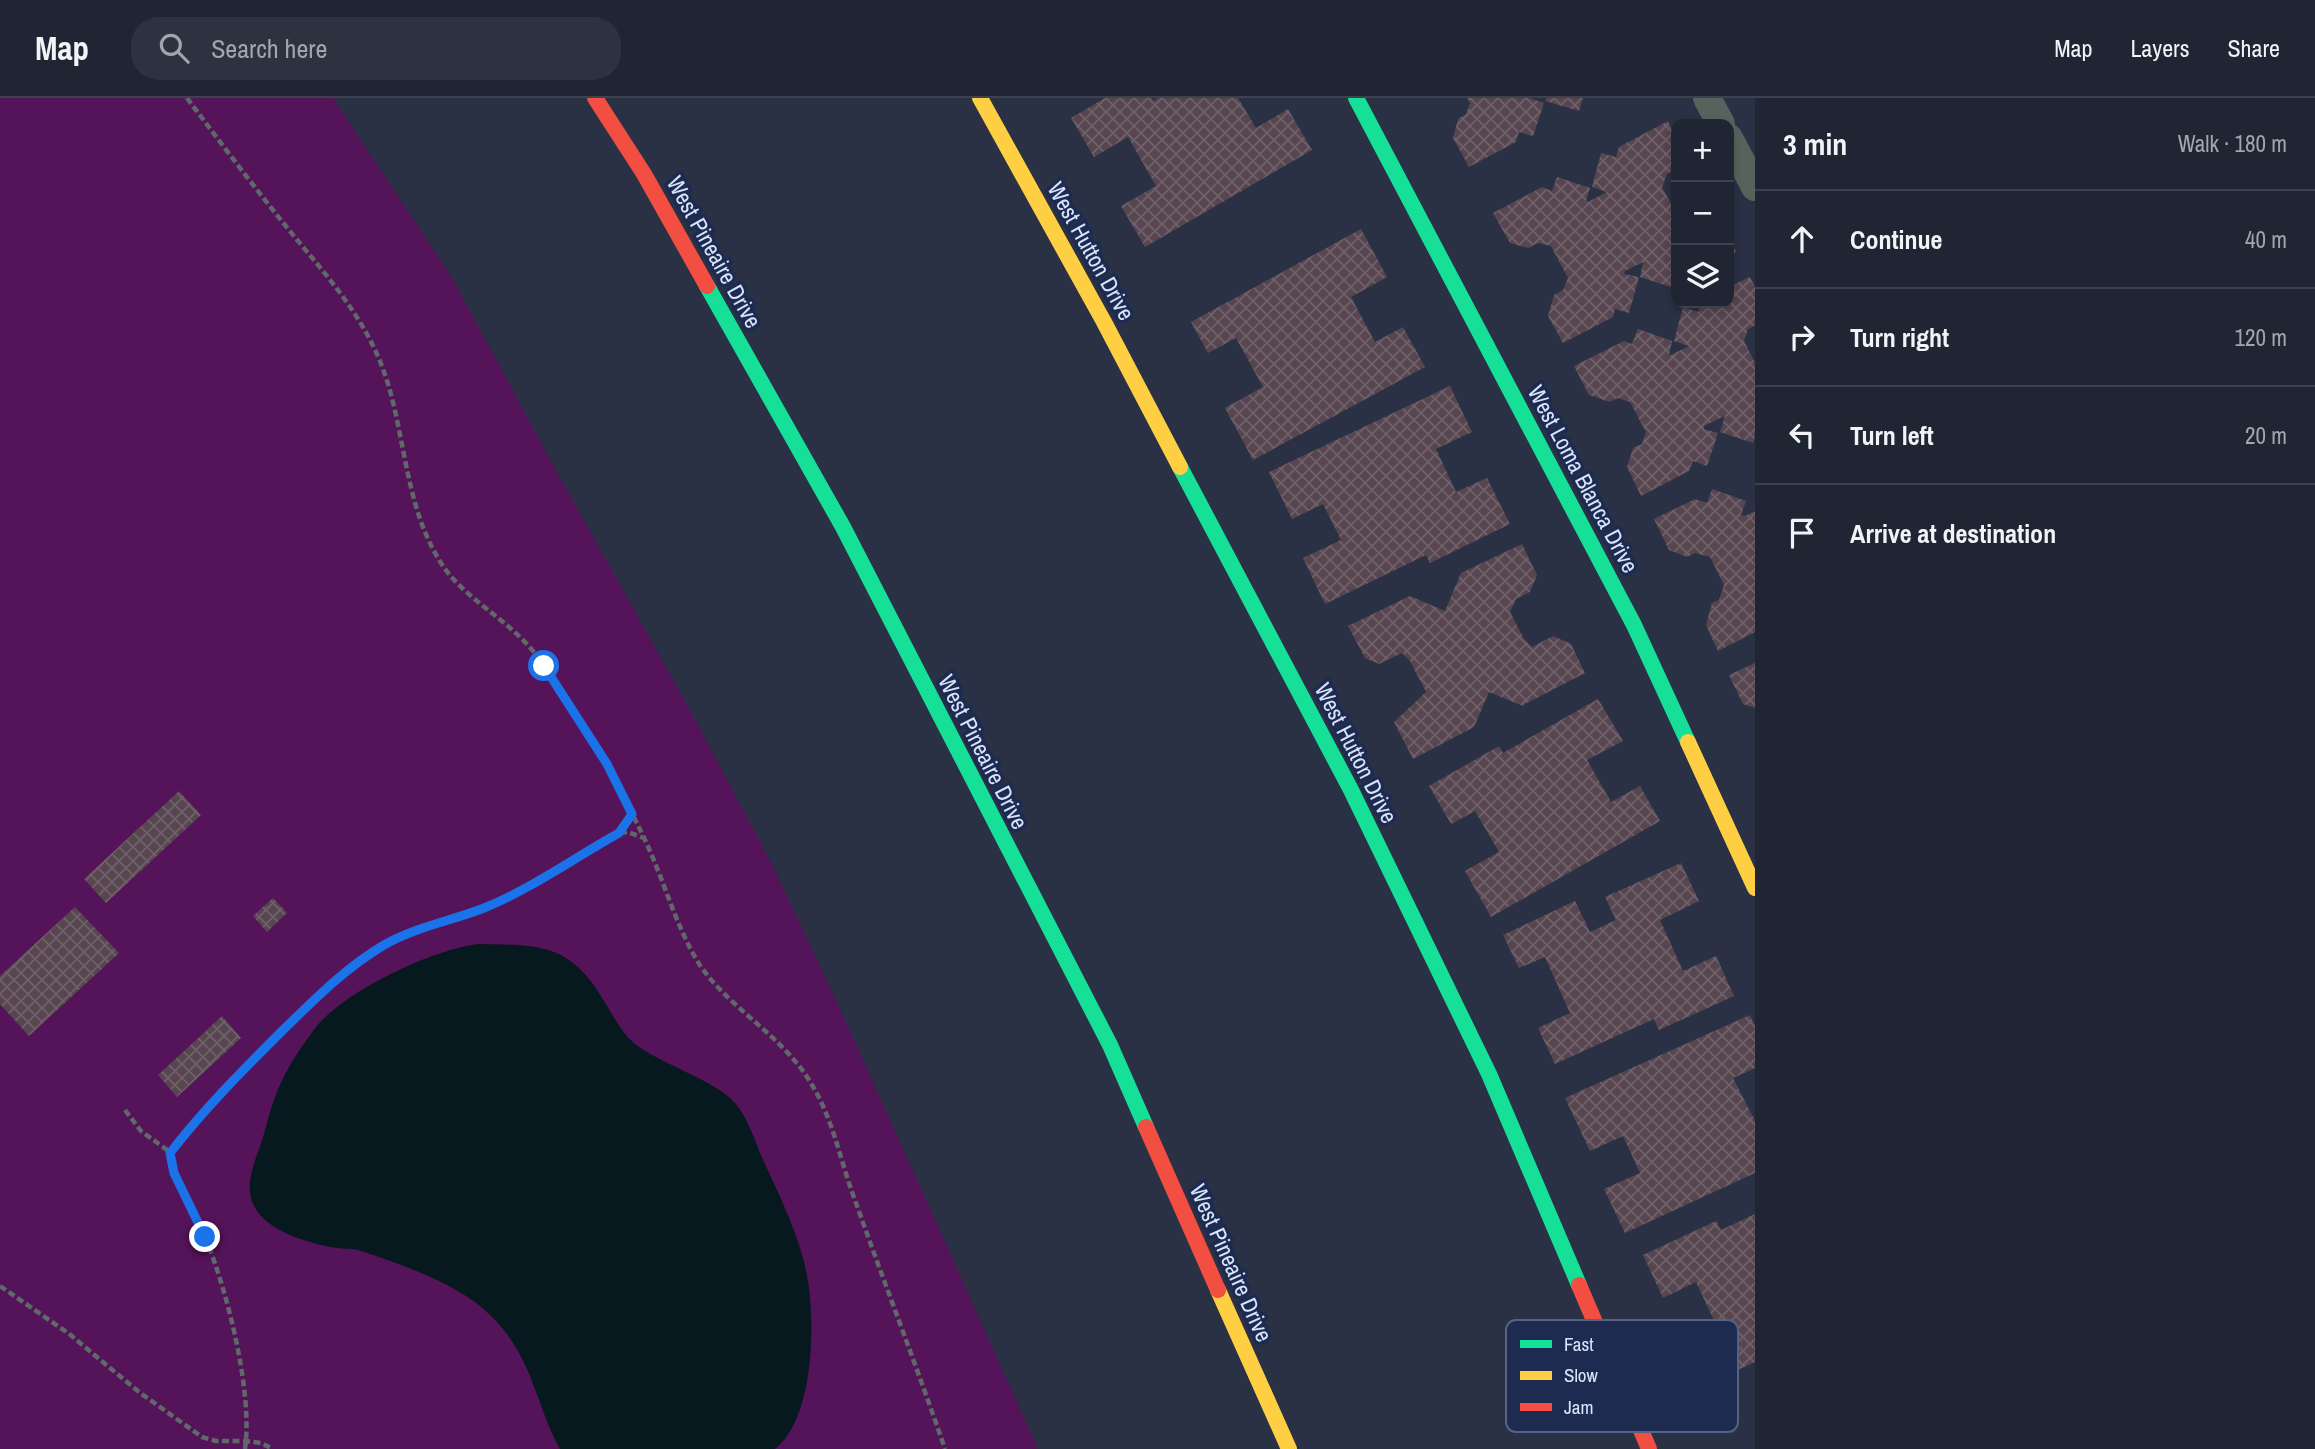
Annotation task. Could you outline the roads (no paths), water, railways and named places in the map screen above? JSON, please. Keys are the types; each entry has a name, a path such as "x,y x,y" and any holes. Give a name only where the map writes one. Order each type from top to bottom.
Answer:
{"street":[{"name":"West Pineaire Drive","path":"595,98 644,174 843,527 1110,1045 1289,1449"},
{"name":"West Hutton Drive","path":"980,98 1104,322 1357,802 1489,1074 1594,1320"},
{"name":"West Loma Blanca Drive","path":"1356,98 1634,625 1755,888"},
{"path":"1707,98 1718,119"},
{"path":"1734,147 1755,187"},
{"name":"West Hutton Drive","path":"1642,1432 1649,1449"}]}
